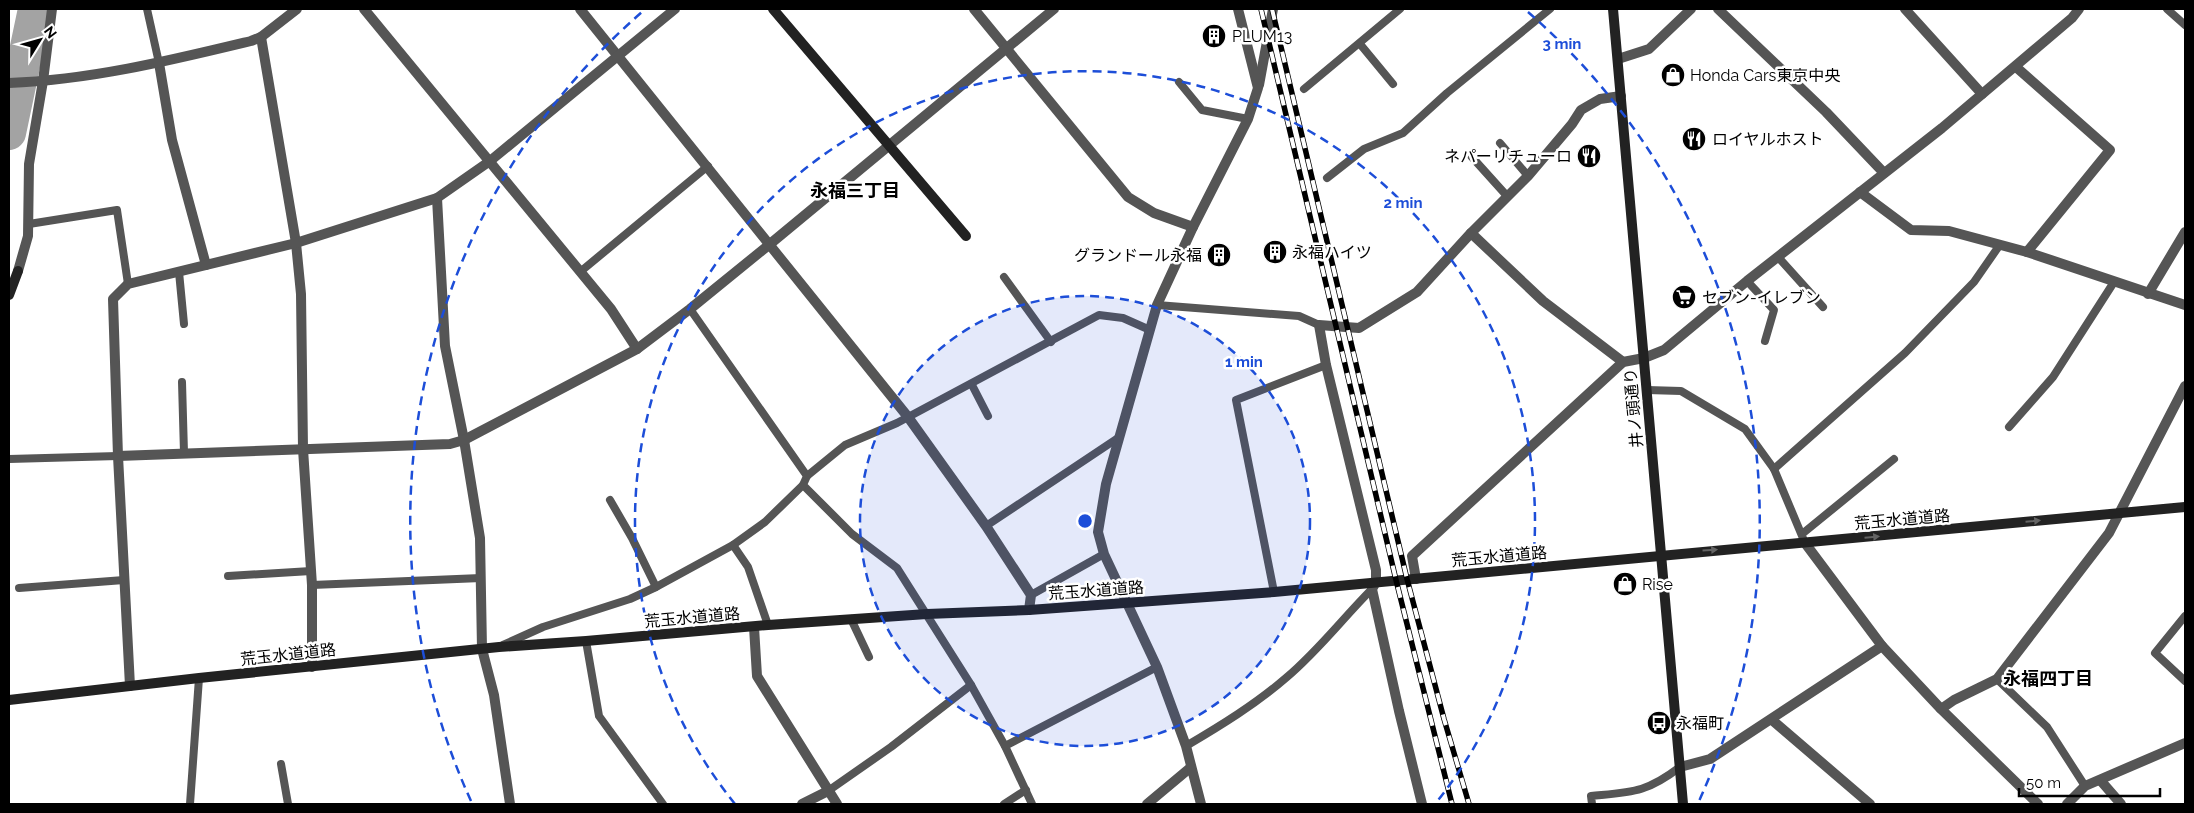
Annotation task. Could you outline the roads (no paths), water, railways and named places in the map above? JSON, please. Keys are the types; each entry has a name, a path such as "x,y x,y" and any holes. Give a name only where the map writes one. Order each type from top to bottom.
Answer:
{"main road":[{"path":"773,9 966,236"},
{"name":"井ノ頭通り","path":"1614,9 1683,804"},
{"path":"9,295 18,272"},
{"name":"荒玉水道道路","path":"9,700 499,647 586,642 851,619 1029,610 1374,586 1416,579 1661,556 1804,539 2185,507"}],"street":[{"path":"18,272 28,236 29,164 39,81 52,9"},
{"path":"9,83 39,81 159,63 261,37 297,9"},
{"path":"364,9 611,309 637,349"},
{"path":"580,9 908,417 986,526 1031,595 1029,610"},
{"path":"130,686 118,456 113,299 128,284 296,243 437,198 490,161 675,9"},
{"path":"974,9 1128,197 1154,213 1193,227"},
{"path":"118,456 450,444 464,440 637,349 690,310 1054,9"},
{"path":"1238,9 1258,88"},
{"path":"1201,804 1190,768 1186,746 1157,667 1125,603 1104,554 1098,532 1106,484 1157,305 1193,227 1248,119 1258,88 1273,9"},
{"path":"1618,59 1649,49 1691,9"},
{"path":"1718,9 1826,112 1884,173"},
{"path":"1905,9 1982,94"},
{"path":"1416,579 1412,556 1623,362 1644,358 1664,350 1747,281 2016,67 2080,9"},
{"path":"261,37 296,243 301,294 304,448 312,585 312,667"},
{"path":"159,63 172,140 206,265"},
{"path":"2016,67 2110,150 2027,252"},
{"path":"1422,804 1399,711 1374,586 1376,570 1326,365 1319,325 1359,328 1417,292 1471,233 1528,176 1572,124 1581,110 1600,99 1621,96"},
{"path":"1860,192 1911,230 1948,230 1998,246 2027,252 2185,305"},
{"path":"437,198 444,346 464,440 480,538 482,649 494,695 510,804"},
{"path":"2148,294 2185,232"},
{"path":"1471,233 1542,301 1623,362"},
{"path":"1941,709 1954,700 1997,679 2109,532 2185,386"},
{"path":"1804,539 1882,646 1941,709 2038,804"},
{"path":"754,627 758,676 837,804"},
{"path":"1680,767 1710,759 1882,646"},
{"path":"1772,720 1870,804"},
{"path":"2067,804 2084,786 2101,781 2185,743"},
{"path":"1147,804 1190,768"},
{"path":"2101,781 2121,804"},
{"path":"802,804 828,791"}],"lane":[{"path":"147,9 159,63"},
{"path":"1304,89 1400,9"},
{"path":"1327,178 1364,149 1403,133 1447,93 1550,9"},
{"path":"2166,9 2185,25"},
{"path":"1360,44 1393,84"},
{"path":"1178,82 1202,110 1248,119"},
{"path":"1500,143 1528,176"},
{"path":"1470,156 1507,196"},
{"path":"580,272 708,166"},
{"path":"29,224 117,210 128,284"},
{"path":"1774,469 1905,353 1974,282 1998,246"},
{"path":"1778,257 1823,307"},
{"path":"179,272 184,324"},
{"path":"1004,277 1051,342"},
{"path":"1747,281 1774,310 1765,340"},
{"path":"2009,427 2053,377 2114,282"},
{"path":"1157,305 1299,316 1319,325"},
{"path":"690,310 807,476"},
{"path":"499,647 543,627 630,599 733,545 765,522 803,485 807,476 845,445 908,417 972,385 1099,315 1123,318 1150,330"},
{"path":"1274,592 1236,400 1326,365"},
{"path":"182,382 184,453"},
{"path":"972,385 988,416"},
{"path":"1647,390 1681,391 1745,429 1774,469 1804,539 1894,460"},
{"path":"986,526 1118,438"},
{"path":"9,458 118,456"},
{"path":"803,485 852,534 897,568 928,614 971,685 1005,746 1032,804"},
{"path":"610,500 635,544 656,587"},
{"path":"733,545 748,567 768,625"},
{"path":"1031,595 1104,554"},
{"path":"228,576 311,571"},
{"path":"312,585 481,578"},
{"path":"18,588 124,580"},
{"path":"1186,746 1228,721 1287,678 1330,635 1374,586"},
{"path":"2185,616 2155,653 2185,681"},
{"path":"851,619 869,657"},
{"path":"586,642 599,716 664,804"},
{"path":"1005,746 1157,667"},
{"path":"190,804 199,678"},
{"path":"1997,679 2047,727 2084,786"},
{"path":"828,791 891,747 971,685"},
{"path":"281,764 288,804"},
{"path":"1592,804 1591,796 1638,791 1659,783 1680,767"},
{"path":"1004,804 1026,790"}],"waterway":[{"path":"9,133 35,9"}],"railway":[{"path":"1261,9 1396,580 1452,804"},
{"path":"1272,9 1407,579 1444,719 1469,804"}],"place":[{"name":"PLUM13","path":"1214,36"},
{"name":"Honda Cars東京中央","path":"1673,75"},
{"name":"ロイヤルホスト","path":"1694,139"},
{"name":"ネパーリチューロ","path":"1589,156"},
{"name":"永福ハイツ","path":"1275,252"},
{"name":"グランドール永福","path":"1219,255"},
{"name":"セブン-イレブン","path":"1684,297"},
{"name":"Rise","path":"1625,584"},
{"name":"永福町","path":"1659,723"}],"district":[{"name":"永福三丁目","path":"855,191"},
{"name":"永福四丁目","path":"2048,679"}]}
